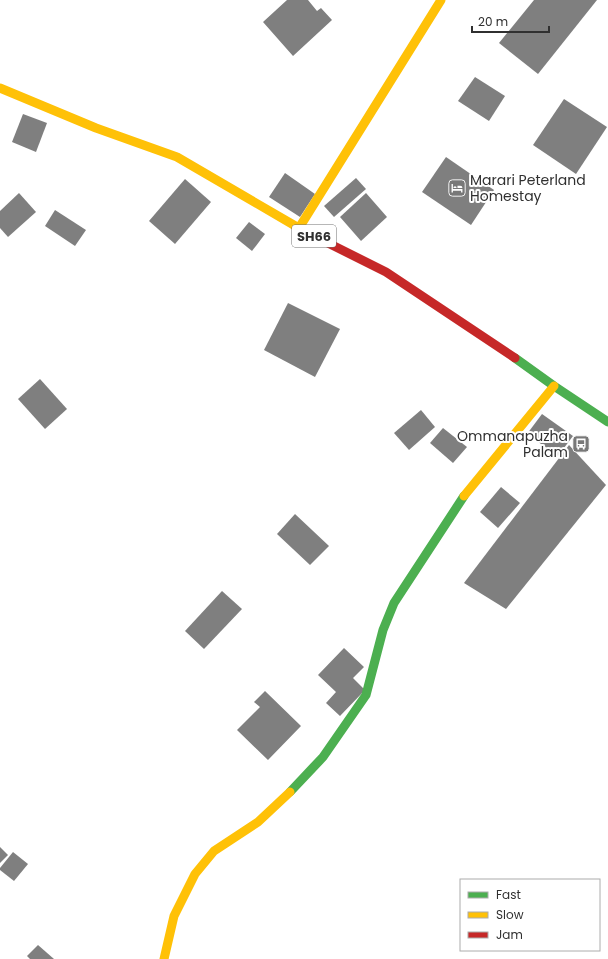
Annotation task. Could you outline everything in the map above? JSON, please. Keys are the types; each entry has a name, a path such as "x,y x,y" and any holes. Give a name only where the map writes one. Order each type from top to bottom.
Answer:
{"street":[{"path":"299,228 441,0"},
{"name":"SH66","path":"0,88 96,128 177,157 299,228 386,272 500,347 554,386 608,422"},
{"path":"164,959 174,916 195,874 214,852 258,822 299,783 323,757 366,696 383,630 394,603 462,499 554,386"}],"building":[{"path":"287,0 308,0 317,11 321,8 332,20 293,56 263,22"},
{"path":"534,0 597,0 538,74 499,43"},
{"path":"475,77 505,96 489,121 458,101"},
{"path":"564,99 607,127 576,174 533,145"},
{"path":"23,114 47,123 36,152 12,142"},
{"path":"446,157 494,190 471,225 422,192"},
{"path":"285,173 315,194 300,217 269,197"},
{"path":"356,178 366,189 334,217 324,206"},
{"path":"185,179 211,202 175,244 149,221"},
{"path":"19,193 36,212 8,237 0,228 0,211"},
{"path":"366,193 387,217 361,241 340,217"},
{"path":"55,210 86,230 75,246 45,226"},
{"path":"249,222 265,234 252,251 236,238"},
{"path":"288,303 340,329 315,377 264,350"},
{"path":"40,379 67,409 45,429 18,399"},
{"path":"421,410 435,427 409,450 394,433"},
{"path":"542,414 573,436 558,456 527,434"},
{"path":"443,428 467,447 453,463 430,443"},
{"path":"569,445 606,485 506,609 464,583"},
{"path":"501,487 520,503 498,528 480,512"},
{"path":"295,514 329,546 310,565 277,534"},
{"path":"222,591 242,609 204,649 185,631"},
{"path":"344,648 364,667 353,678 365,690 340,716 326,703 336,692 318,675"},
{"path":"265,691 301,726 268,760 237,730 260,707 254,702"},
{"path":"0,847 8,855 0,863"},
{"path":"13,852 28,864 14,881 0,870"},
{"path":"38,945 54,959 30,959 27,956"}],"traffic: fast":[{"path":"515,358 608,422"},
{"path":"290,792 323,757 366,695 383,630 394,603 464,496"}],"traffic: slow":[{"path":"299,228 441,0"},
{"path":"0,88 96,128 177,157 304,231"},
{"path":"464,496 554,386"},
{"path":"164,959 174,916 195,874 214,851 258,822 290,792"}],"traffic: jam":[{"path":"304,231 386,272 515,358"}],"place":[{"name":"Marari Peterland Homestay","path":"457,188"},
{"name":"Ommanapuzha Palam","path":"581,444"}]}
